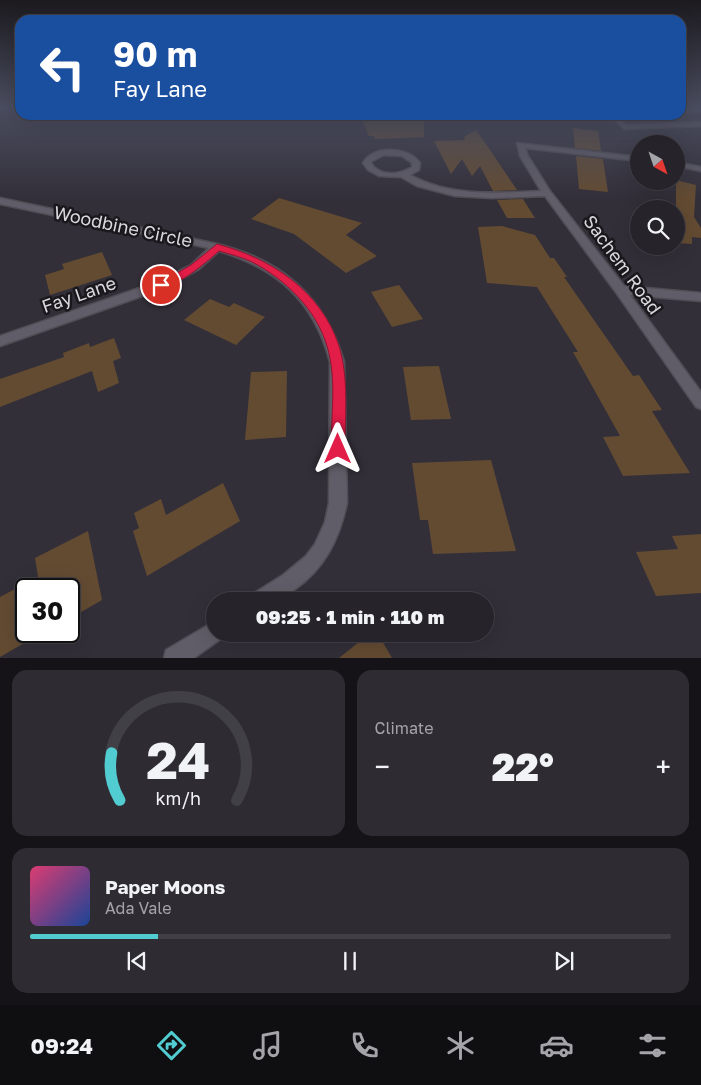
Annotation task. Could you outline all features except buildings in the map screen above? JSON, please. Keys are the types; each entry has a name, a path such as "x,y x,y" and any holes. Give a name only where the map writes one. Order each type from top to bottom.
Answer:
{"street":[{"name":"Sachem Road","path":"630,158 520,145 522,156 621,290 701,403"},
{"path":"404,174 412,172 416,168 416,164 409,156 382,153 374,155 367,163 369,168 384,175 404,174 422,185 461,194 548,193"},
{"path":"685,166 701,169"},
{"name":"Woodbine Circle","path":"0,201 217,247 254,259 295,286 320,318 333,346 336,362 338,503 331,533 325,548 315,562 274,592"},
{"name":"Fay Lane","path":"0,341 161,285 195,268 217,247"},
{"path":"621,290 701,297"},
{"path":"174,658 206,636"}],"route":[{"path":"161,285 195,268 217,247 254,259 295,286 312,305 333,346 338,378 338,449"}]}
